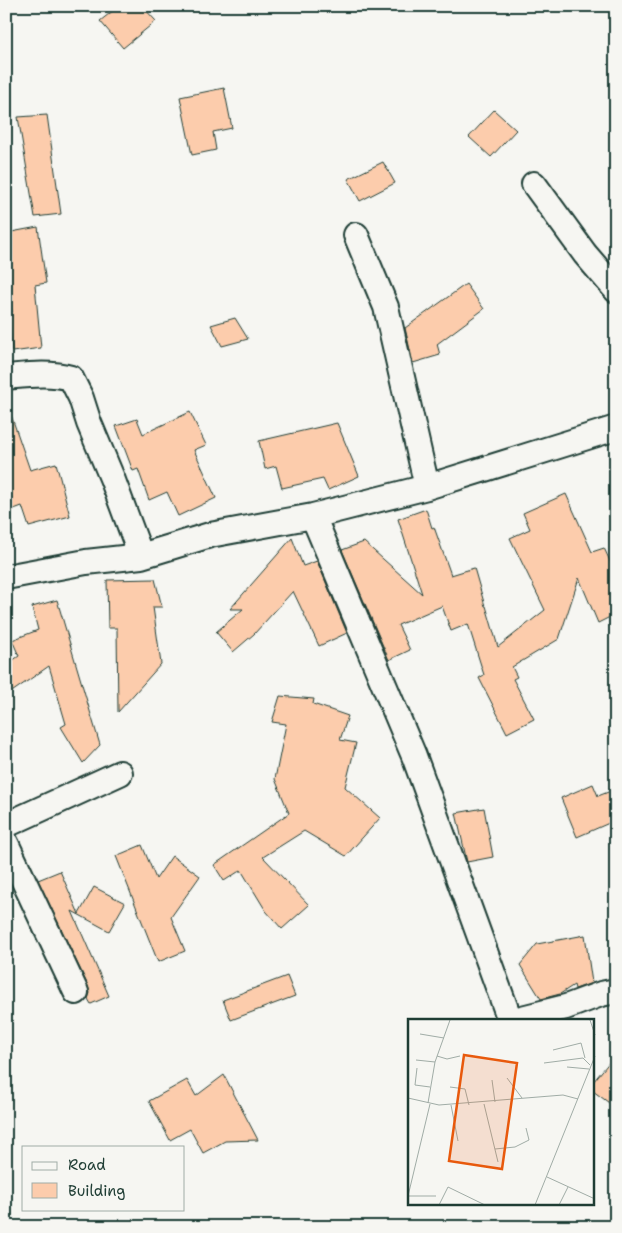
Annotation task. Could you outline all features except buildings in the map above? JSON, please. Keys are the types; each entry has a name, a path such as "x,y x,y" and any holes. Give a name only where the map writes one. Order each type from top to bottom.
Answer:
{"street":[{"path":"534,184 584,254 616,290"},
{"path":"356,236 386,307 427,487"},
{"path":"6,377 60,375 71,378 81,398 141,556"},
{"path":"6,576 86,562 141,556 210,535 313,516 427,487 616,428"},
{"path":"313,516 414,756 512,1019"},
{"path":"6,825 120,773"},
{"path":"6,843 76,992"},
{"path":"516,1019 566,1007 601,994 616,991"}]}
